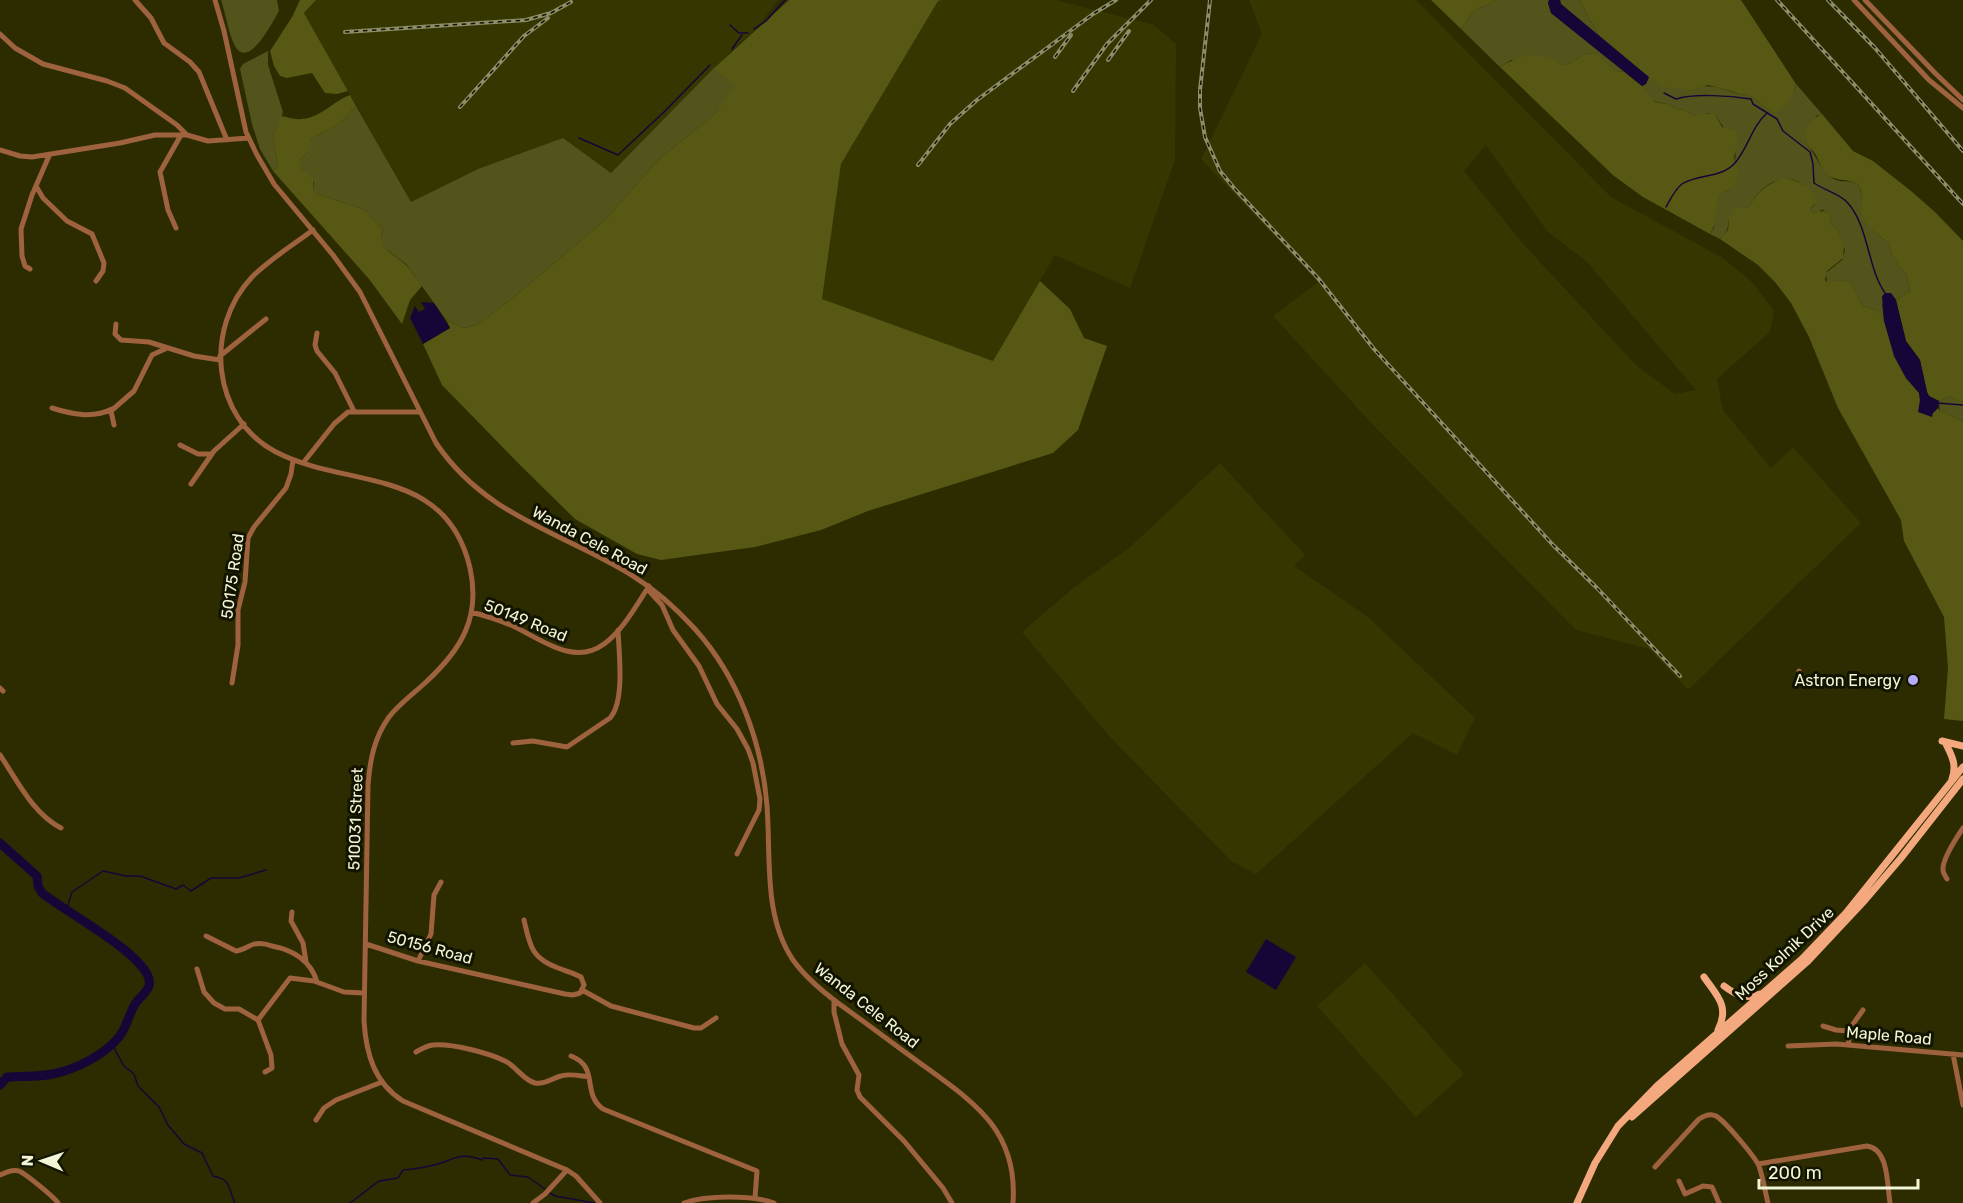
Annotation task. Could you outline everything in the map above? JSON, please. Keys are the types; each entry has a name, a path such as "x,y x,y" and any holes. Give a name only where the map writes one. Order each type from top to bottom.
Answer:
{"main road":[{"path":"1950,784 1954,767 1953,757 1944,743 1963,746"},
{"name":"Moss Kolnik Drive","path":"1607,1144 1610,1136 1638,1104 1802,959 1846,913 1963,767"},
{"name":"Moss Kolnik Drive","path":"1577,1203 1594,1163 1607,1144 1657,1094 1807,962 1901,858 1963,779"},
{"path":"1704,977 1724,1010 1724,1018 1716,1035"},
{"path":"1724,986 1746,998 1765,991"}],"street":[{"path":"135,0 151,18 164,43 199,72 227,140"},
{"name":"Wanda Cele Road","path":"214,0 224,31 243,119 257,155 274,184 313,230 360,292 420,412 448,461 465,479 505,509 602,559 648,588 671,605 705,642 728,675 744,708 755,742 765,785 773,906 779,934 798,968 834,1001 947,1083 986,1116 1000,1135 1009,1160 1013,1181 1013,1203"},
{"path":"1854,0 1929,80 1963,108"},
{"path":"1865,0 1963,100"},
{"path":"0,34 15,48 43,64 125,88 177,125 184,135"},
{"path":"0,150 23,157 49,156 155,135 184,135 208,141 249,138"},
{"path":"176,228 168,210 160,172 184,135"},
{"path":"30,269 25,266 20,236 27,209 49,156"},
{"path":"36,186 43,198 67,221 92,234 105,267 96,281"},
{"name":"510031 Street","path":"313,230 251,278 236,298 229,313 222,334 220,358 225,388 236,413 243,424 265,445 293,460 400,487 423,499 455,532 466,553 473,586 471,612 452,657 394,710 382,728 372,751 368,785 364,993 365,1038 371,1063 381,1082 393,1095 567,1170 576,1176 600,1203"},
{"path":"116,324 114,331 119,339 149,342 194,356 220,358 266,319"},
{"path":"317,333 315,345 317,351 336,373 354,411"},
{"path":"51,408 90,415 102,414 112,409 134,391 153,355 167,348"},
{"path":"112,409 110,413 114,425"},
{"path":"303,463 334,424 345,414 354,411 420,412"},
{"path":"191,484 211,454 243,424"},
{"path":"180,445 198,454 211,454"},
{"name":"50175 Road","path":"232,683 236,661 238,610 245,582 247,544 254,527 286,488 293,460"},
{"path":"648,588 660,601 673,630 699,666 717,704 736,729 753,763 760,799 759,810 737,854"},
{"name":"50149 Road","path":"471,612 502,621 554,647 574,653 590,651 598,648 618,630 648,588"},
{"path":"513,743 533,741 569,747 615,713 619,674 618,630"},
{"path":"1799,671 1803,678"},
{"path":"0,755 38,809 52,824 61,828"},
{"path":"1947,879 1943,866 1963,828"},
{"path":"418,961 431,934 434,895 441,882"},
{"path":"292,912 291,923 303,943 306,962"},
{"path":"524,920 531,947 536,956 548,964 581,977 584,985 582,990 611,1006 694,1028 701,1028 716,1018"},
{"path":"206,936 236,951 255,944 279,947 292,952 306,962 317,982"},
{"name":"50156 Road","path":"366,944 418,961 565,994 577,994 582,990"},
{"path":"197,969 204,992 214,1003 225,1009 239,1009 258,1020 273,1060 272,1068 265,1072"},
{"path":"258,1020 290,978 317,982 340,991 364,993"},
{"path":"834,1001 834,1012 842,1044 859,1075 857,1090 860,1097 904,1141 935,1178 952,1203"},
{"path":"1849,1045 1848,1031 1863,1010"},
{"path":"1823,1026 1848,1031"},
{"name":"Maple Road","path":"1788,1046 1813,1043 1963,1055"},
{"path":"416,1052 437,1045 472,1051 505,1061 536,1083 565,1075 589,1077"},
{"path":"1953,1054 1963,1105"},
{"path":"571,1056 585,1065 592,1094 599,1106 757,1171 755,1198"},
{"path":"315,1120 324,1108 336,1100 381,1082"},
{"path":"1655,1167 1699,1119 1708,1114 1718,1117 1742,1142 1758,1164 1768,1203"},
{"path":"1758,1164 1872,1147 1877,1150 1883,1160 1890,1203"},
{"path":"532,1203 545,1194 567,1170"},
{"path":"0,1175 13,1171 22,1172 53,1196 58,1203"},
{"path":"1679,1181 1684,1194 1709,1185 1719,1203"},
{"path":"684,1203 704,1199 755,1198 774,1203"}],"shaded area":[{"path":"221,0 277,0 279,11 267,32 254,48 241,52 233,41"},
{"path":"300,0 316,0 304,13 348,91 337,94 325,93 312,73 287,78 280,76 274,66 270,51"},
{"path":"316,0 778,0 758,27 730,52 611,173 478,169 411,202 304,13"},
{"path":"789,0 942,0 938,1 841,164 822,299 993,361 1040,281 1070,309 1084,338 1107,346 1078,430 1053,453 868,511 821,530 755,547 661,560 637,554 575,519 442,385 423,344 450,328 447,321 464,328 477,325 514,297 605,220 660,158 713,116 735,86 713,69"},
{"path":"1056,0 1154,25 1176,44 1175,160 1130,288 1055,255 993,361 822,299 841,164 938,1"},
{"path":"1249,0 1416,0 1611,197 1723,258 1753,283 1774,311 1770,332 1717,379 1723,410 1771,468 1793,447 1861,523 1688,690 1649,649 1576,630 1372,424 1273,316 1318,282 1201,159 1262,34","holes":["1486,145 1547,231 1588,263 1696,390 1675,394 1637,366 1525,246 1464,171"]},
{"path":"1431,0 1494,0 1475,11 1461,29"},
{"path":"1494,0 1549,0 1551,13 1625,72 1615,71 1592,53 1564,66 1556,62 1511,60 1500,67 1461,29 1475,11"},
{"path":"1549,0 1560,0 1561,4 1649,77 1646,84 1642,86 1551,13"},
{"path":"1560,0 1579,0 1600,37 1561,4"},
{"path":"1579,0 1741,0 1796,84 1793,93 1785,105 1773,113 1749,95 1708,85 1690,91 1657,85 1600,37"},
{"path":"268,51 268,65 283,112 273,138 278,167 273,171 260,149 240,69 243,64"},
{"path":"1592,53 1599,56 1615,71 1625,72 1642,86 1655,102 1685,110 1695,116 1713,113 1722,127 1732,129 1737,133 1734,157 1739,175 1732,188 1719,195 1714,225 1710,234 1643,197 1614,176 1500,67 1512,60 1531,55 1552,59 1564,66"},
{"path":"713,69 736,86 713,116 660,158 605,220 514,297 477,325 464,328 447,321 406,264 385,248 381,240 383,229 363,209 314,193 314,182 300,169 300,160 309,151 309,140 339,124 356,106 411,202 478,169 563,138 611,173"},
{"path":"1649,77 1657,85 1680,87 1690,91 1704,86 1749,95 1773,113 1795,89 1796,84 1822,114 1816,116 1807,144 1831,177 1858,185 1861,191 1862,209 1867,221 1874,231 1889,243 1898,265 1906,274 1910,291 1896,300 1891,293 1882,304 1884,321 1878,311 1863,306 1851,283 1842,280 1827,283 1826,273 1842,260 1845,250 1837,229 1831,224 1830,214 1823,209 1813,213 1810,209 1815,204 1810,193 1802,184 1794,180 1778,180 1770,183 1757,194 1748,208 1736,209 1733,212 1727,230 1720,239 1710,234 1714,228 1719,195 1732,188 1735,151 1732,129 1724,128 1716,116 1709,113 1695,116 1685,110 1653,101 1642,86"},
{"path":"350,95 356,106 339,124 309,140 309,151 300,160 300,169 313,178 314,193 366,211 383,229 382,242 385,247 407,266 422,286 410,300 402,324 369,279 273,171 278,167 273,138 281,116 296,119 315,116"},
{"path":"1822,114 1853,151 1873,161 1911,191 1963,241 1963,402 1949,396 1939,401 1929,396 1927,392 1920,360 1906,341 1896,300 1910,291 1906,274 1898,265 1889,243 1874,232 1863,217 1861,192 1858,185 1828,175 1807,144 1808,126"},
{"path":"1782,178 1798,182 1812,192 1817,201 1810,209 1813,213 1824,211 1830,214 1831,224 1837,229 1844,245 1843,258 1827,271 1825,280 1827,282 1842,280 1851,283 1863,306 1878,311 1882,316 1889,333 1894,356 1906,378 1919,393 1920,400 1933,413 1938,408 1963,421 1963,721 1944,719 1948,668 1944,617 1904,541 1901,520 1838,408 1809,337 1791,303 1775,282 1758,265 1720,239 1728,230 1729,218 1736,208 1748,208 1762,190"},
{"path":"1885,293 1891,293 1896,300 1906,341 1920,360 1929,396 1939,401 1938,408 1932,417 1918,412 1919,393 1906,378 1894,356 1884,321 1882,296"},
{"path":"421,302 434,303 450,328 423,344 410,318 415,306 419,312 425,309"},
{"path":"1949,396 1963,402 1963,421 1940,411 1939,401"},
{"path":"1220,463 1305,555 1294,566 1368,617 1475,718 1457,755 1413,733 1256,874 1231,861 1109,736 1022,632 1072,589 1130,547"},
{"path":"1266,939 1296,957 1276,990 1246,972"},
{"path":"1365,963 1464,1074 1416,1117 1317,1006"}],"waterway":[{"path":"754,29 766,21 785,0"},
{"path":"730,25 739,33 748,33"},
{"path":"732,49 742,35"},
{"path":"579,138 618,155 710,65"},
{"path":"1664,93 1676,99 1702,96 1751,99 1753,104 1777,119 1783,131 1810,152 1814,183 1843,199 1854,212 1864,234 1879,283 1885,293"},
{"path":"1666,207 1682,184 1722,172 1734,164 1757,125 1767,113"},
{"path":"1937,403 1963,405"},
{"path":"0,843 37,876 38,886 42,893 128,953 149,979 149,987 135,1004 119,1037 98,1055 62,1072 7,1077 0,1085"},
{"path":"66,911 72,892 103,871 126,876 140,876 176,889 183,885 191,891 211,878 239,878 266,870"},
{"path":"114,1042 115,1050 124,1066 134,1074 138,1086 159,1107 168,1125 184,1144 202,1153 213,1176 227,1182 235,1203"},
{"path":"350,1203 379,1181 398,1178 403,1170 427,1167 465,1156 482,1160 483,1158 498,1159 510,1175 528,1177 545,1189"},
{"path":"550,1193 555,1196 594,1203"}],"railway":[{"path":"918,165 950,124 977,100 1093,14 1116,0"},
{"path":"1073,91 1107,44 1151,0"},
{"path":"1210,0 1200,108 1205,137 1220,171 1318,278 1374,349 1553,545 1680,676"},
{"path":"1777,0 1963,204"},
{"path":"1828,0 1875,48 1963,151"},
{"path":"345,32 526,20 551,13 571,2"},
{"path":"460,107 524,36 548,18"},
{"path":"1108,60 1129,31"},
{"path":"1055,57 1071,35"}],"place":[{"name":"Astron Energy","path":"1913,680"}]}
